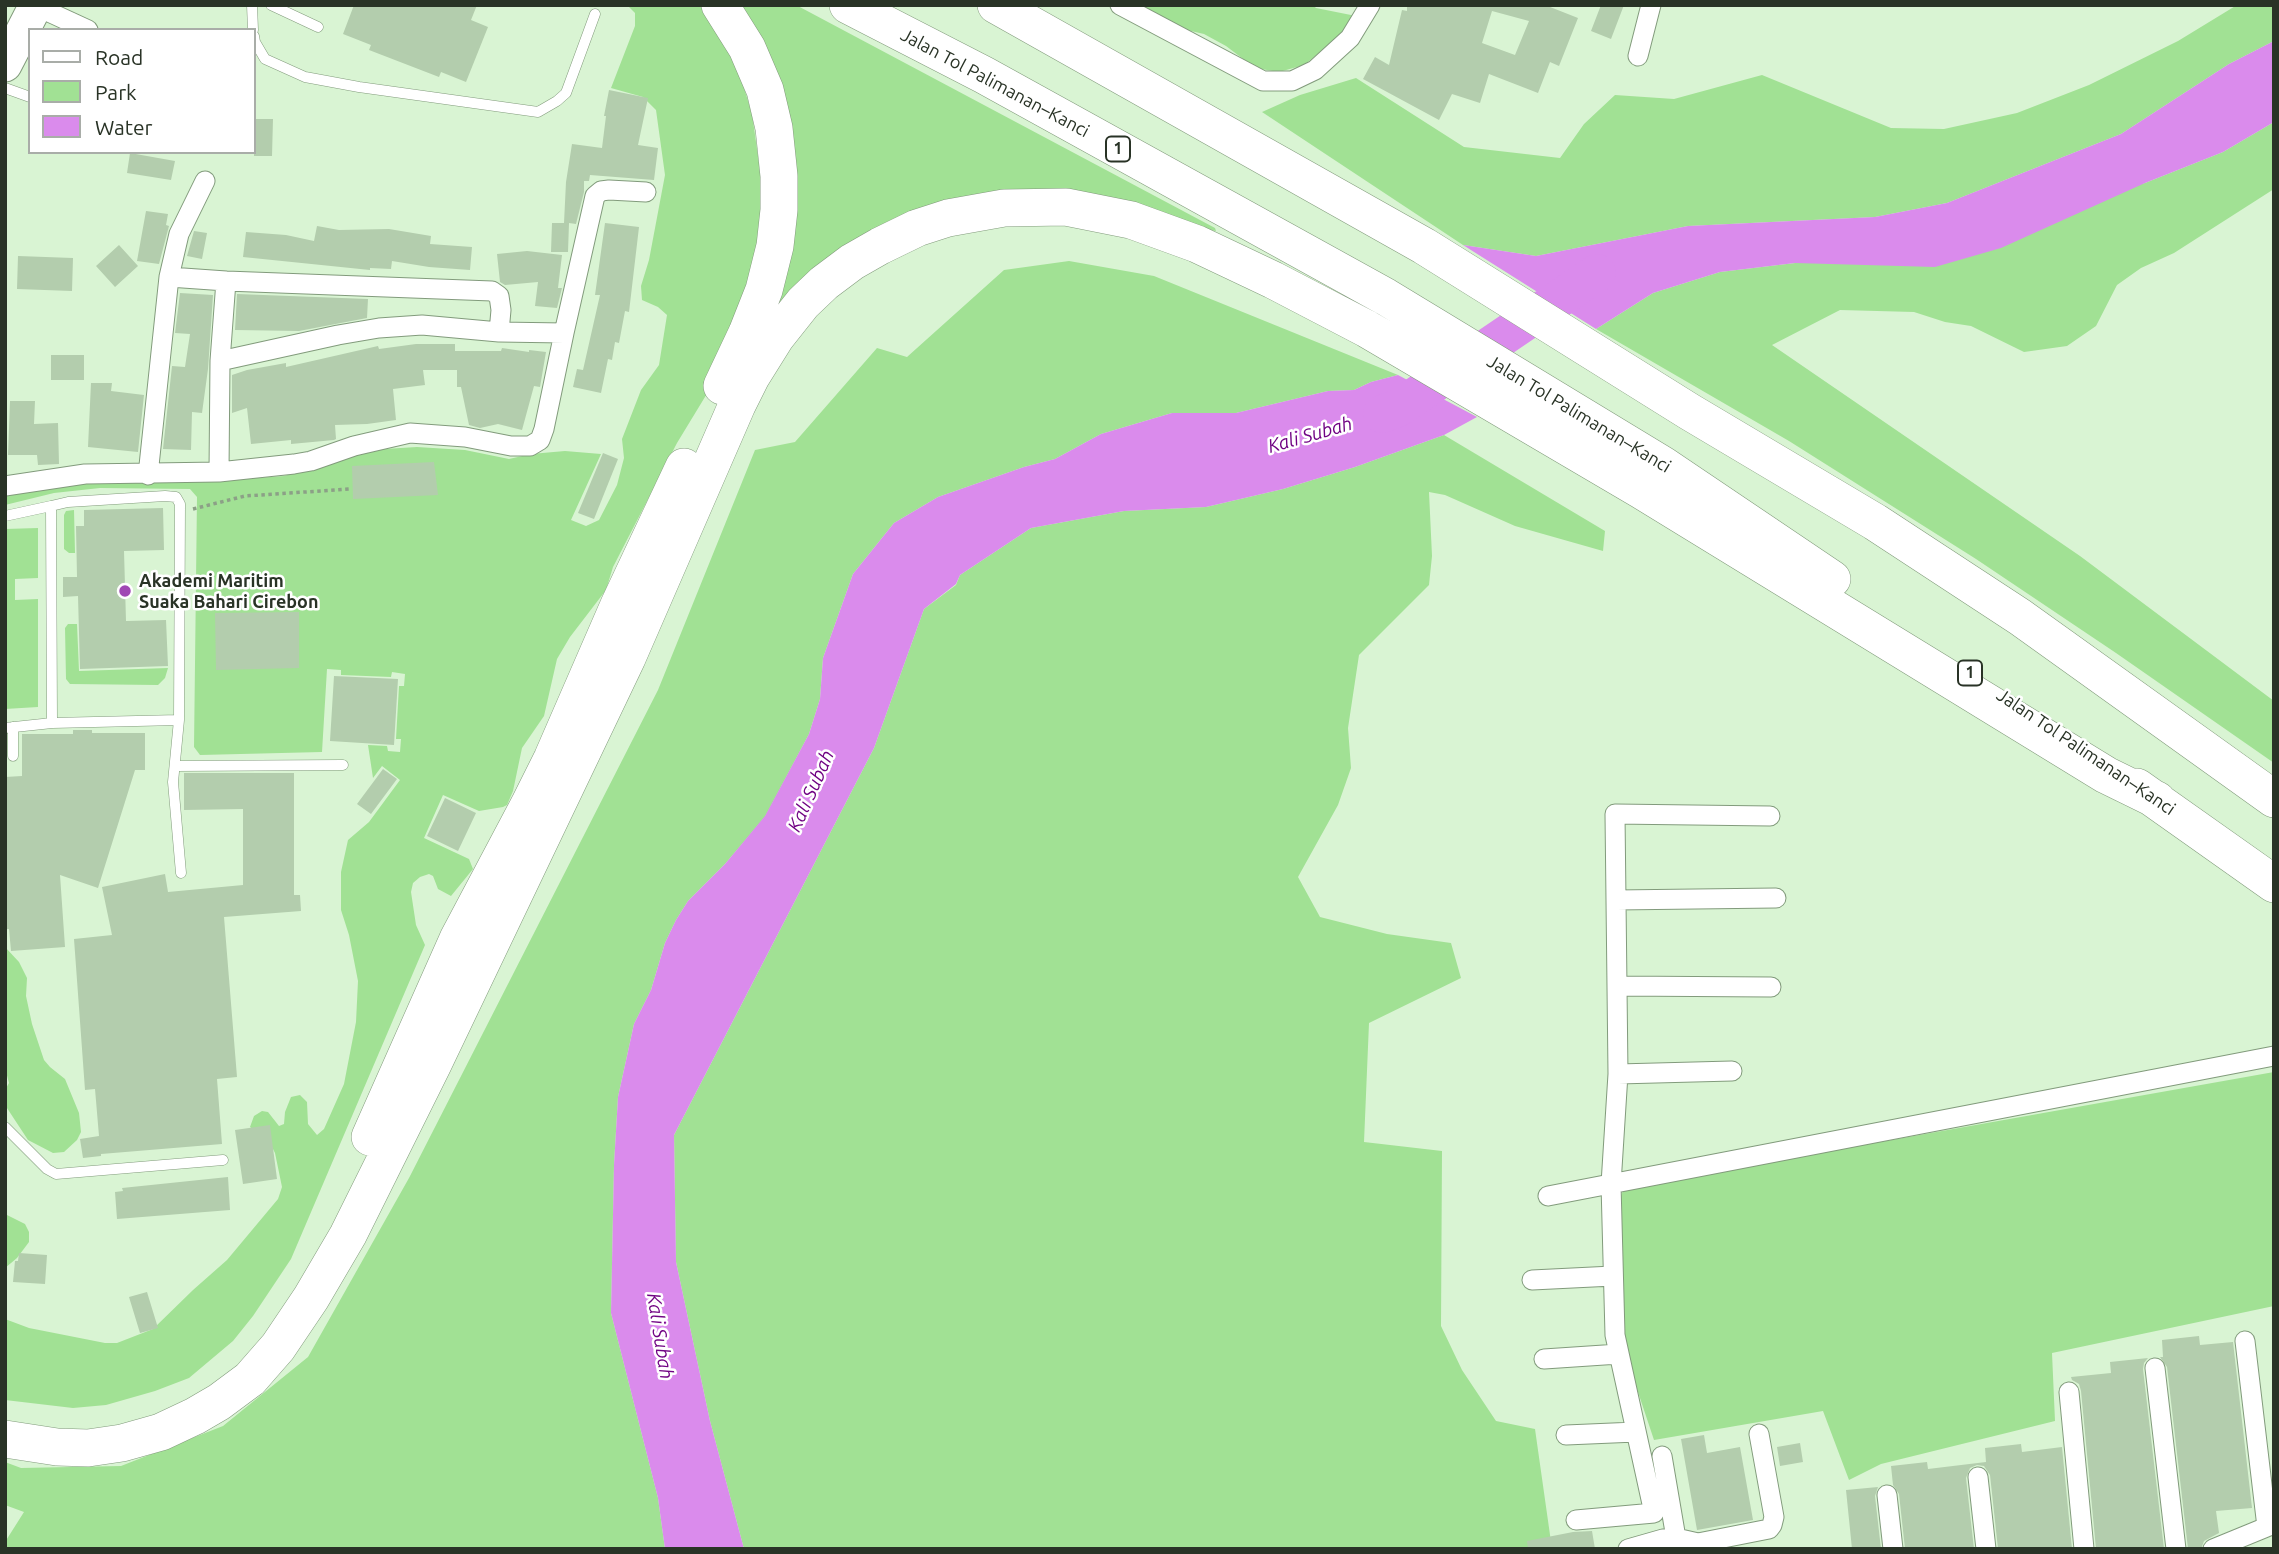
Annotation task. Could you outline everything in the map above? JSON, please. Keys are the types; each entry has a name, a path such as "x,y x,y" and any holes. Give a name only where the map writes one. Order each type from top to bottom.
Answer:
{"highway":[{"path":"5,1425 63,1434 105,1432 154,1421 201,1397 236,1371 263,1343 287,1310 317,1258 458,939 552,759 619,605 747,333 764,290 775,246 779,210 775,128 765,90 747,48 720,5"},
{"name":"Jalan Tol Palimanan–Kanci","path":"848,5 984,75 1386,297 1652,477 2106,775 2157,800 2274,884"},
{"path":"996,5 1424,246 1690,412 1875,522 2020,617 2274,799"},
{"path":"6,67 36,6"},
{"path":"5,1439 57,1447 88,1448 161,1433 219,1402 250,1379 278,1347 348,1235 439,1052 627,658 737,405 776,337 803,303 852,262 917,228 948,218 1004,208 1066,207 1131,220 1197,244 1273,280 1652,477"}],"street":[{"path":"1120,5 1263,81 1292,81 1315,70 1350,38 1370,5"},
{"path":"1638,55 1651,5"},
{"path":"36,6 84,28"},
{"path":"148,475 169,277 179,234 205,181"},
{"path":"5,486 85,474 219,472 311,461 354,446 410,433 530,446 540,440 544,429 595,196 601,191 609,190 646,192"},
{"path":"169,277 492,291 499,296 499,332"},
{"path":"219,472 220,360 226,281"},
{"path":"220,360 379,328 422,325 499,332 564,333"},
{"path":"1576,1520 1654,1513 1615,1335 1611,1184 1618,1074 1615,814 1770,816"},
{"path":"1616,900 1776,898"},
{"path":"1617,986 1771,987"},
{"path":"1548,1196 2274,1056"},
{"path":"1618,1074 1732,1071"},
{"path":"1532,1280 1613,1276"},
{"path":"2213,1549 2264,1533 2245,1341"},
{"path":"1544,1359 1619,1354"},
{"path":"2155,1367 2176,1549"},
{"path":"2069,1392 2084,1549"},
{"path":"1566,1435 1636,1432"},
{"path":"1628,1549 1676,1538 1698,1546 1769,1530 1774,1517 1759,1434"},
{"path":"1662,1456 1676,1538"},
{"path":"1978,1476 1986,1549"},
{"path":"1888,1495 1893,1549"}],"lane":[{"path":"252,5 253,28"},
{"path":"271,5 318,27"},
{"path":"256,44 265,59 305,77 538,112 566,93 595,14"},
{"path":"6,67 28,94"},
{"path":"5,516 68,502 165,496 176,497 180,504 180,720 173,782 181,873"},
{"path":"51,506 52,723"},
{"path":"13,757 9,728 52,723 180,720"},
{"path":"175,766 343,765"},
{"path":"5,1127 47,1169 56,1174 223,1160"}],"path":[{"path":"181,512 245,496 350,489"}],"green space":[{"path":"627,5 700,5 704,8 716,23 741,78 752,114 767,219 762,257 708,392 677,443 613,567 606,590 570,637 557,659 544,716 522,748 513,791 507,805 479,811 443,795 424,838 469,859 473,869 451,896 438,889 433,876 429,874 413,883 411,892 416,925 425,945 291,1259 253,1316 233,1341 189,1378 155,1391 106,1405 73,1408 5,1400 5,1319 29,1328 105,1343 117,1343 153,1329 227,1260 278,1199 282,1187 275,1153 270,1143 250,1127 254,1116 262,1111 268,1112 279,1126 284,1124 291,1097 300,1095 307,1102 308,1124 317,1135 324,1129 344,1084 356,1022 358,981 341,910 341,872 348,840 369,822 400,780 382,766 373,778 368,745 387,746 388,751 400,752 401,739 396,739 399,686 404,686 405,674 392,672 391,677 341,675 341,670 327,669 322,752 200,755 194,747 197,497 190,489 100,488 54,493 5,505 5,495 96,480 199,482 284,476 384,449 417,447 465,450 509,459 565,451 601,454 571,520 586,526 599,520 617,485 624,458 622,439 641,390 659,365 667,315 658,307 642,300 641,286 649,260 665,175 656,110 643,97 611,88 635,26 635,13"},
{"path":"735,5 796,5 1215,228 1216,231 996,198 772,327 788,254"},
{"path":"1136,5 1313,5 1316,8 1356,16 1339,37 1304,65 1279,72 1255,68 1226,46 1204,34 1178,28"},
{"path":"2237,5 2274,5 2274,41 2229,64 2121,134 1947,203 1875,217 1688,226 1536,256 1463,245 1262,112 1300,95 1356,78 1464,147 1560,158 1584,124 1615,95 1674,99 1762,75 1891,128 1944,129 2017,113 2089,85 2178,41"},
{"path":"2274,122 2274,189 2174,253 2141,268 2117,285 2096,326 2067,346 2024,352 1971,326 1945,322 1914,312 1840,310 1772,345 2080,556 2274,701 2274,763 1976,559 1789,441 1596,329 1653,293 1720,272 1795,263 2145,183 2223,152"},
{"path":"1069,261 1154,276 1398,375 1354,390 1328,391 1236,413 1172,413 1101,434 1055,459 938,497 894,523 853,574 823,658 820,699 809,734 765,817 725,864 688,901 676,920 665,943 651,990 634,1024 618,1097 611,1313 658,1498 665,1549 5,1549 5,1542 24,1512 5,1505 5,1462 21,1468 121,1466 223,1426 308,1357 409,1178 658,690 755,450 795,442 877,348 907,357 1004,270"},
{"path":"1444,435 1605,531 1603,551 1515,526 1445,495 1429,492 1432,556 1429,585 1359,655 1348,728 1351,768 1338,805 1298,877 1320,917 1387,934 1451,943 1461,978 1369,1023 1364,1142 1442,1151 1441,1326 1462,1370 1496,1421 1535,1429 1552,1549 744,1549 710,1421 676,1262 674,1135 874,748 924,609 956,585 960,575 1031,528 1124,511 1206,507 1283,489"},
{"path":"74,510 75,553 69,553 64,549 64,515 66,511"},
{"path":"38,528 38,578 15,579 15,600 38,599 38,707 5,709 5,529"},
{"path":"68,624 77,624 79,671 168,668 165,678 158,685 70,684 66,679 65,628"},
{"path":"5,947 19,962 27,978 26,996 44,1060 65,1079 79,1113 81,1132 77,1140 64,1152 53,1153 28,1140 5,1105 5,1090 9,1083 5,1068"},
{"path":"2274,1072 2274,1306 2052,1353 2055,1421 1881,1464 1849,1480 1823,1411 1654,1440 1626,1356 1617,1205 1623,1191 1638,1185"},
{"path":"5,1214 25,1224 29,1232 29,1242 5,1268"}],"water":[{"path":"2274,41 2274,122 2223,152 2145,183 2001,248 1935,267 1795,263 1720,272 1653,293 1596,329 1463,245 1536,256 1688,226 1875,217 1947,203 2121,134 2229,64"},
{"name":"Kali Subah","path":"1398,375 1477,417 1444,435 1283,489 1206,507 1124,511 1031,528 960,575 956,584 924,609 874,748 674,1135 676,1262 710,1421 744,1549 665,1549 658,1498 611,1313 618,1097 634,1024 651,990 665,943 676,920 688,901 725,864 765,816 809,734 820,699 823,658 853,574 894,523 938,497 1055,459 1101,434 1172,413 1236,413 1328,391 1354,390"}],"building":[{"path":"354,5 477,5 471,20 488,27 466,82 441,72 439,77 369,50 371,45 343,34"},
{"path":"1407,5 1545,5 1578,18 1559,66 1550,62 1538,93 1489,74 1480,103 1452,94 1439,120 1363,79 1375,57 1389,65 1402,10 1407,11","holes":["1492,11 1529,21 1515,55 1482,43"]},
{"path":"1601,5 1624,5 1611,39 1591,31"},
{"path":"609,90 648,98 638,145 658,148 654,180 590,175 589,181 584,181 576,224 569,223 568,252 551,252 552,223 564,223 566,182 572,144 602,148"},
{"path":"256,119 273,119 272,156 254,156"},
{"path":"130,154 175,161 171,180 127,173"},
{"path":"146,211 168,214 166,225 169,226 159,264 137,261"},
{"path":"605,223 639,227 629,312 625,311 619,343 615,342 612,360 608,359 601,393 573,387 577,369 583,370 600,295 595,295"},
{"path":"317,226 339,230 389,229 431,236 430,244 472,247 470,270 392,261 391,269 370,270 243,257 246,232 286,235 314,241"},
{"path":"194,231 207,233 202,259 187,256"},
{"path":"119,245 138,266 115,287 96,266"},
{"path":"527,251 562,255 558,288 562,288 557,308 535,306 538,282 505,285 500,282 497,254"},
{"path":"18,256 73,258 72,291 17,289"},
{"path":"180,293 213,295 202,413 192,412 191,450 163,449 172,366 185,367 190,334 175,333"},
{"path":"237,294 368,299 367,318 299,331 235,330"},
{"path":"416,344 455,344 455,351 501,351 502,348 546,352 540,387 534,386 522,430 498,424 480,428 469,425 461,387 457,387 457,370 423,370 425,385 393,389 396,420 335,425 334,440 251,444 247,408 232,413 232,375 286,363 286,367 378,346 379,349"},
{"path":"51,355 84,355 84,380 51,380"},
{"path":"91,383 112,383 111,391 144,395 138,452 88,447"},
{"path":"10,401 35,401 34,424 58,423 59,464 38,465 37,455 8,455"},
{"path":"603,453 618,459 594,519 578,513"},
{"path":"434,462 438,495 353,499 352,466"},
{"path":"163,508 164,550 124,551 126,621 166,620 168,666 80,669 78,596 63,597 63,577 77,577 76,526 84,526 84,510"},
{"path":"299,612 299,668 216,670 215,613"},
{"path":"334,676 398,679 394,745 330,741"},
{"path":"73,730 92,730 92,733 145,733 145,770 135,770 98,888 60,875 65,947 11,951 9,929 5,929 5,777 22,776 22,734 73,734"},
{"path":"383,769 397,779 371,814 357,804"},
{"path":"184,773 294,773 294,895 300,895 301,911 224,917 237,1077 217,1079 222,1144 101,1154 83,1158 80,1139 99,1136 95,1089 85,1090 74,939 112,935 102,887 165,874 168,892 243,885 243,809 184,810"},
{"path":"445,798 476,813 458,851 427,836"},
{"path":"270,1125 277,1179 243,1184 235,1130"},
{"path":"228,1177 230,1210 117,1219 115,1192 123,1191 122,1188"},
{"path":"19,1253 47,1255 45,1284 13,1282 15,1261 18,1261"},
{"path":"147,1292 158,1328 140,1333 129,1297"},
{"path":"2199,1336 2200,1345 2233,1342 2252,1508 2216,1511 2219,1533 2204,1541 2201,1549 2188,1549 2167,1367 2160,1357 2163,1357 2162,1340"},
{"path":"2148,1358 2143,1369 2164,1549 2096,1549 2081,1391 2079,1384 2071,1377 2111,1373 2110,1362"},
{"path":"1704,1435 1707,1453 1740,1447 1753,1520 1697,1530 1681,1439"},
{"path":"1800,1443 1803,1462 1780,1466 1777,1447"},
{"path":"2021,1444 2022,1452 2062,1447 2072,1549 1998,1549 1990,1475 1984,1466 1977,1465 1970,1468 1966,1478 1974,1549 1905,1549 1899,1494 1893,1485 1891,1466 1927,1462 1928,1469 1986,1462 1985,1448"},
{"path":"1878,1487 1875,1496 1881,1549 1852,1549 1846,1490"},
{"path":"1592,1531 1595,1549 1528,1549 1527,1541"}],"waterway":[{"path":"1382,414 1398,408 1597,273"}],"place":[{"name":"Akademi Maritim Suaka Bahari Cirebon","path":"125,591"}]}
